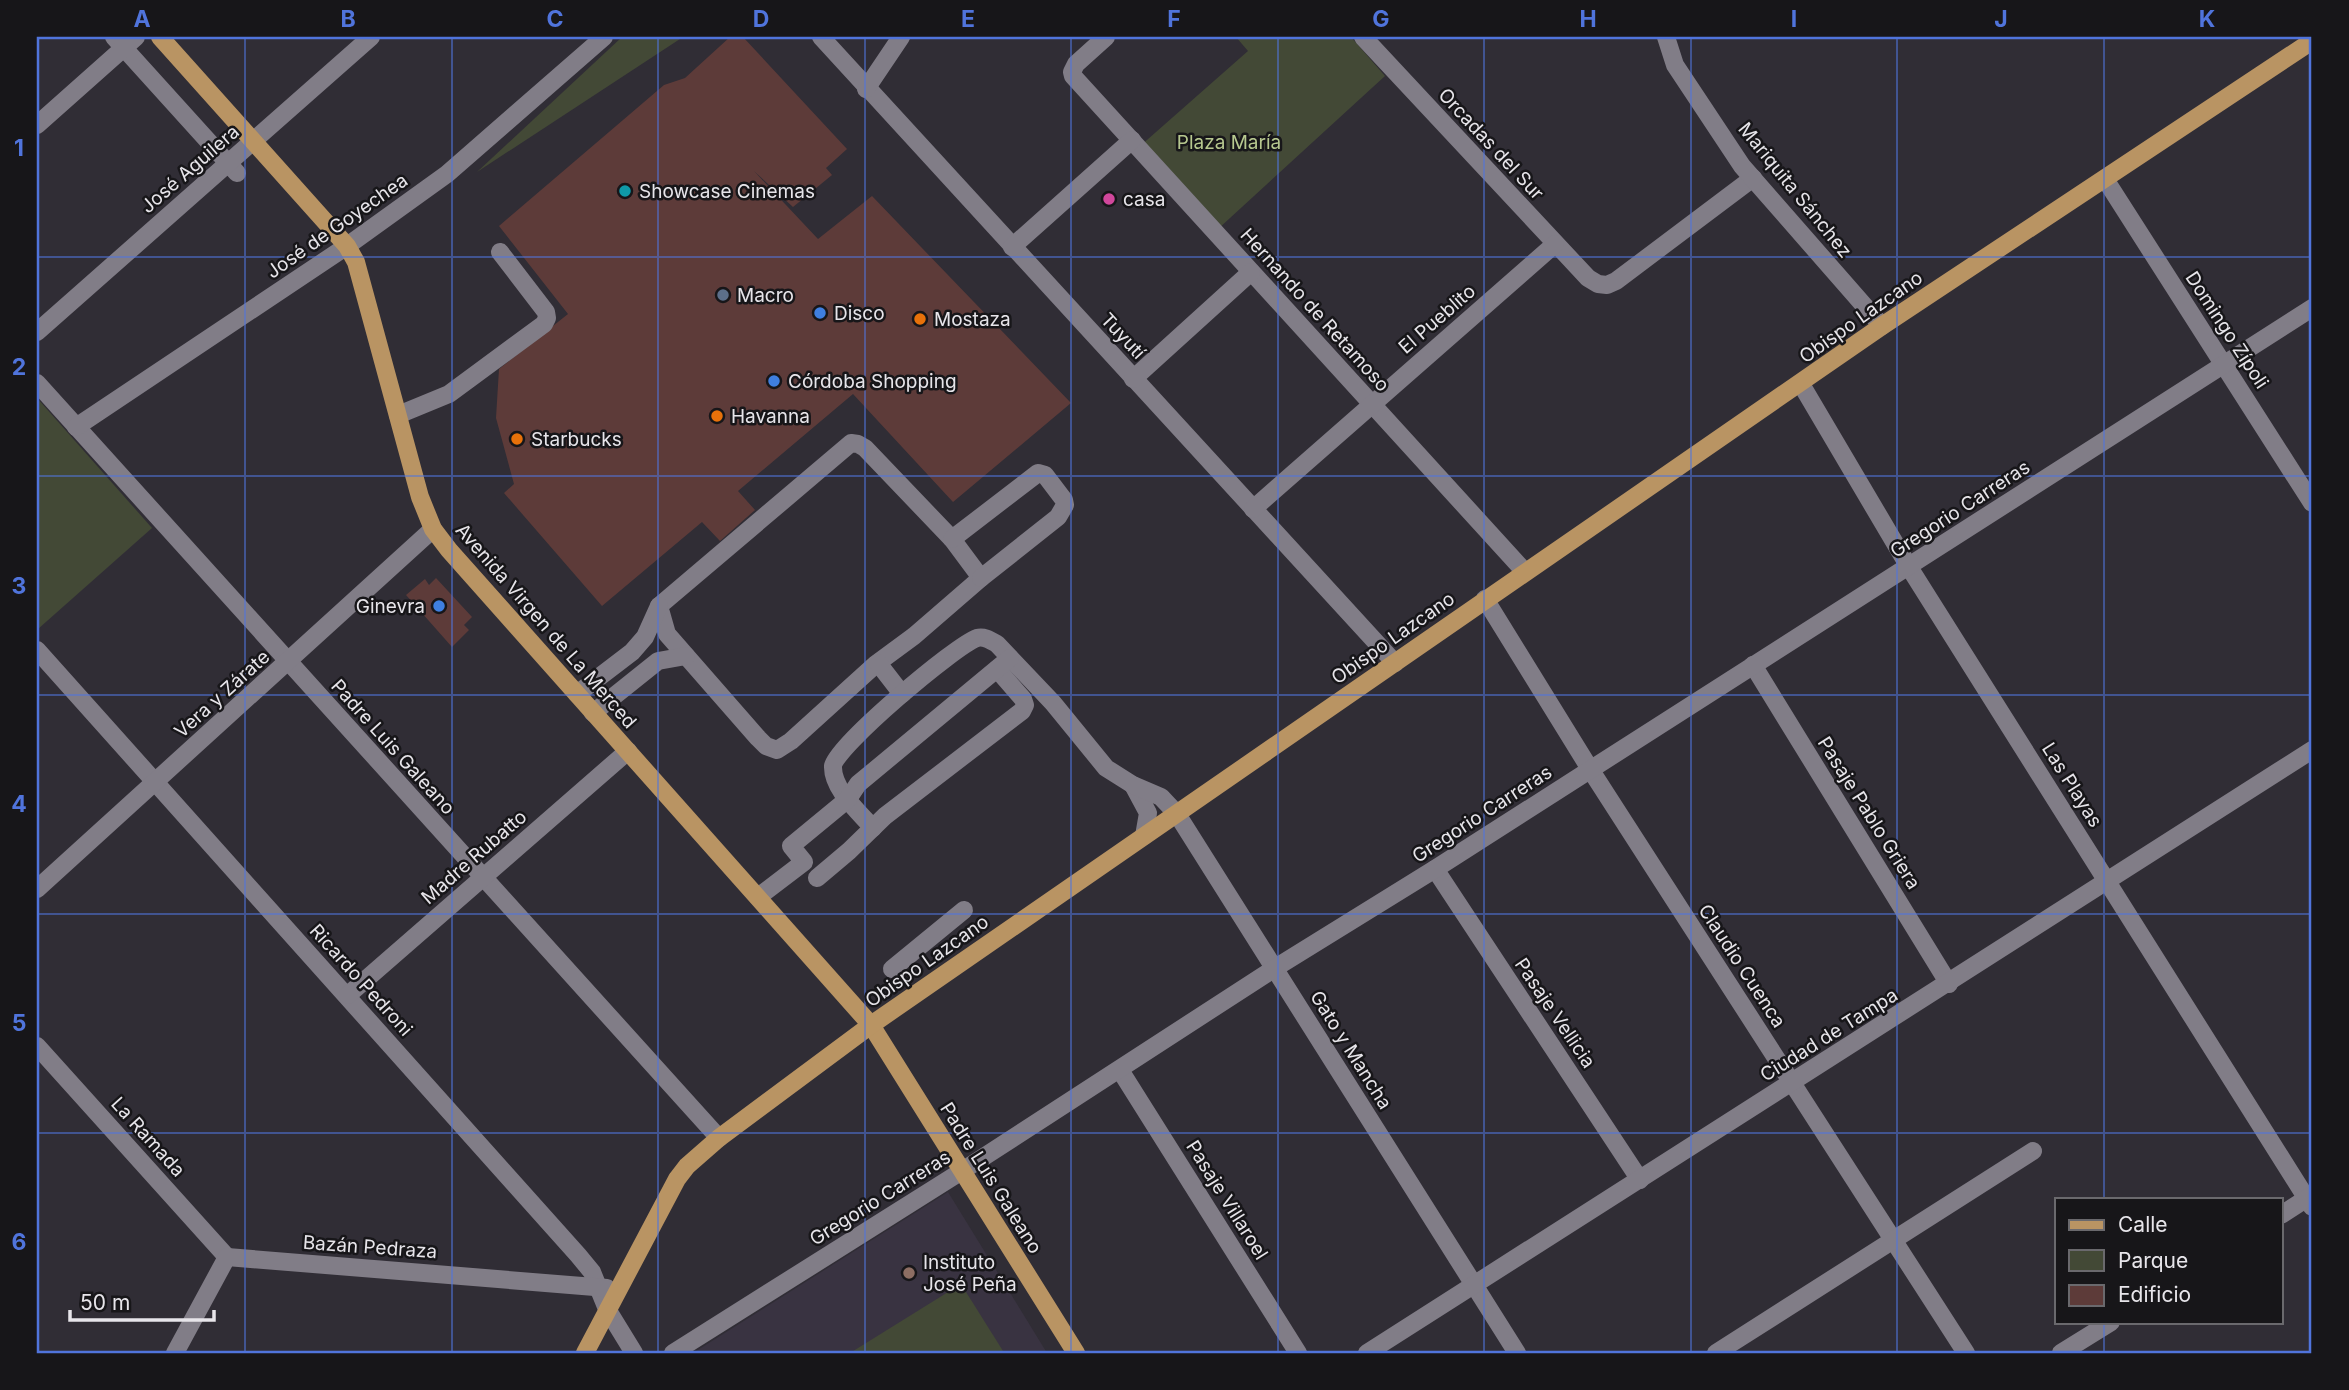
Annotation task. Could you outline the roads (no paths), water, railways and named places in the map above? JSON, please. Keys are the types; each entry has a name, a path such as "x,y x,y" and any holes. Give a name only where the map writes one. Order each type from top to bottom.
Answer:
{"main road":[{"name":"Avenida Virgen de La Merced","path":"160,37 347,246 356,262 420,497 433,529 871,1025"},
{"name":"Obispo Lazcano","path":"584,1353 677,1179 687,1166 719,1138 871,1025 1485,599 1882,326 2312,41"},
{"name":"Padre Luis Galeano","path":"871,1025 1076,1353"}],"street":[{"name":"José Aguilera","path":"37,332 233,168 254,141 371,37"},
{"name":"José de Goyechea","path":"76,427 347,246 447,174 604,37"},
{"name":"Tuyutí","path":"821,37 1395,663"},
{"path":"866,89 901,37"},
{"name":"Hernando de Retamoso","path":"1106,37 1076,64 1073,76 1525,572"},
{"name":"Orcadas del Sur","path":"1363,37 1588,278 1607,285 1753,178"},
{"name":"Mariquita Sánchez","path":"1666,37 1675,65 1753,178 1882,326"},
{"path":"37,125 124,40 233,168"},
{"path":"1012,247 1132,139"},
{"name":"Domingo Zípoli","path":"2105,179 2312,503"},
{"name":"El Pueblito","path":"1253,509 1555,244"},
{"path":"398,415 449,394 544,324 547,312 500,252"},
{"path":"1133,379 1251,272"},
{"name":"Gregorio Carreras","path":"673,1353 2312,308"},
{"name":"Padre Luis Galeano","path":"37,383 719,1138"},
{"name":"Las Playas","path":"1801,384 1909,566 2310,1200"},
{"path":"577,694 632,652 645,637 659,606 851,443 865,448 952,539 981,578"},
{"path":"659,606 667,634 758,738 766,746 777,750 791,741 878,663 1058,517 1063,511 1064,500 1045,475 1038,473 952,539"},
{"name":"Vera y Zárate","path":"37,889 433,529"},
{"name":"Claudio Cuenca","path":"1485,599 1966,1353"},
{"path":"817,878 873,828 1022,711 1025,705 1023,699 1004,664 997,644 987,638 976,639 940,663 871,721 834,761 837,781 848,799 873,828"},
{"name":"Ricardo Pedroni","path":"37,650 578,1255 592,1272 607,1309 634,1353"},
{"path":"593,713 658,661 687,656"},
{"path":"878,663 902,694"},
{"path":"758,897 804,862 791,846 848,799 858,784 1004,664"},
{"name":"Gato y Mancha","path":"1004,664 1053,703 1106,768 1133,785 1161,797 1177,814 1517,1353"},
{"name":"Pasaje Pablo Griera","path":"1753,665 1949,984"},
{"name":"Ciudad de Tampa","path":"1367,1353 2312,750"},
{"name":"Madre Rubatto","path":"348,995 628,751"},
{"path":"1133,785 1148,813 1144,836"},
{"name":"Pasaje Vellicia","path":"1435,869 1640,1180"},
{"path":"892,969 964,910"},
{"name":"La Ramada","path":"37,1046 227,1257"},
{"name":"Pasaje Villaroel","path":"1120,1070 1298,1353"},
{"path":"1716,1353 2033,1151"},
{"path":"2282,1214 2310,1200"},
{"path":"175,1353 227,1257"},
{"name":"Bazán Pedraza","path":"227,1257 597,1285 617,1290"},
{"path":"2060,1353 2108,1324"}],"place":[{"name":"Showcase Cinemas","path":"625,191"},
{"name":"casa","path":"1109,199"},
{"name":"Macro","path":"723,295"},
{"name":"Disco","path":"820,313"},
{"name":"Mostaza","path":"920,319"},
{"name":"Córdoba Shopping","path":"774,381"},
{"name":"Havanna","path":"717,416"},
{"name":"Starbucks","path":"517,439"},
{"name":"Ginevra","path":"439,606"},
{"name":"Instituto José Peña","path":"909,1273"}],"park label":[{"name":"Plaza María","path":"1229,142"}]}
